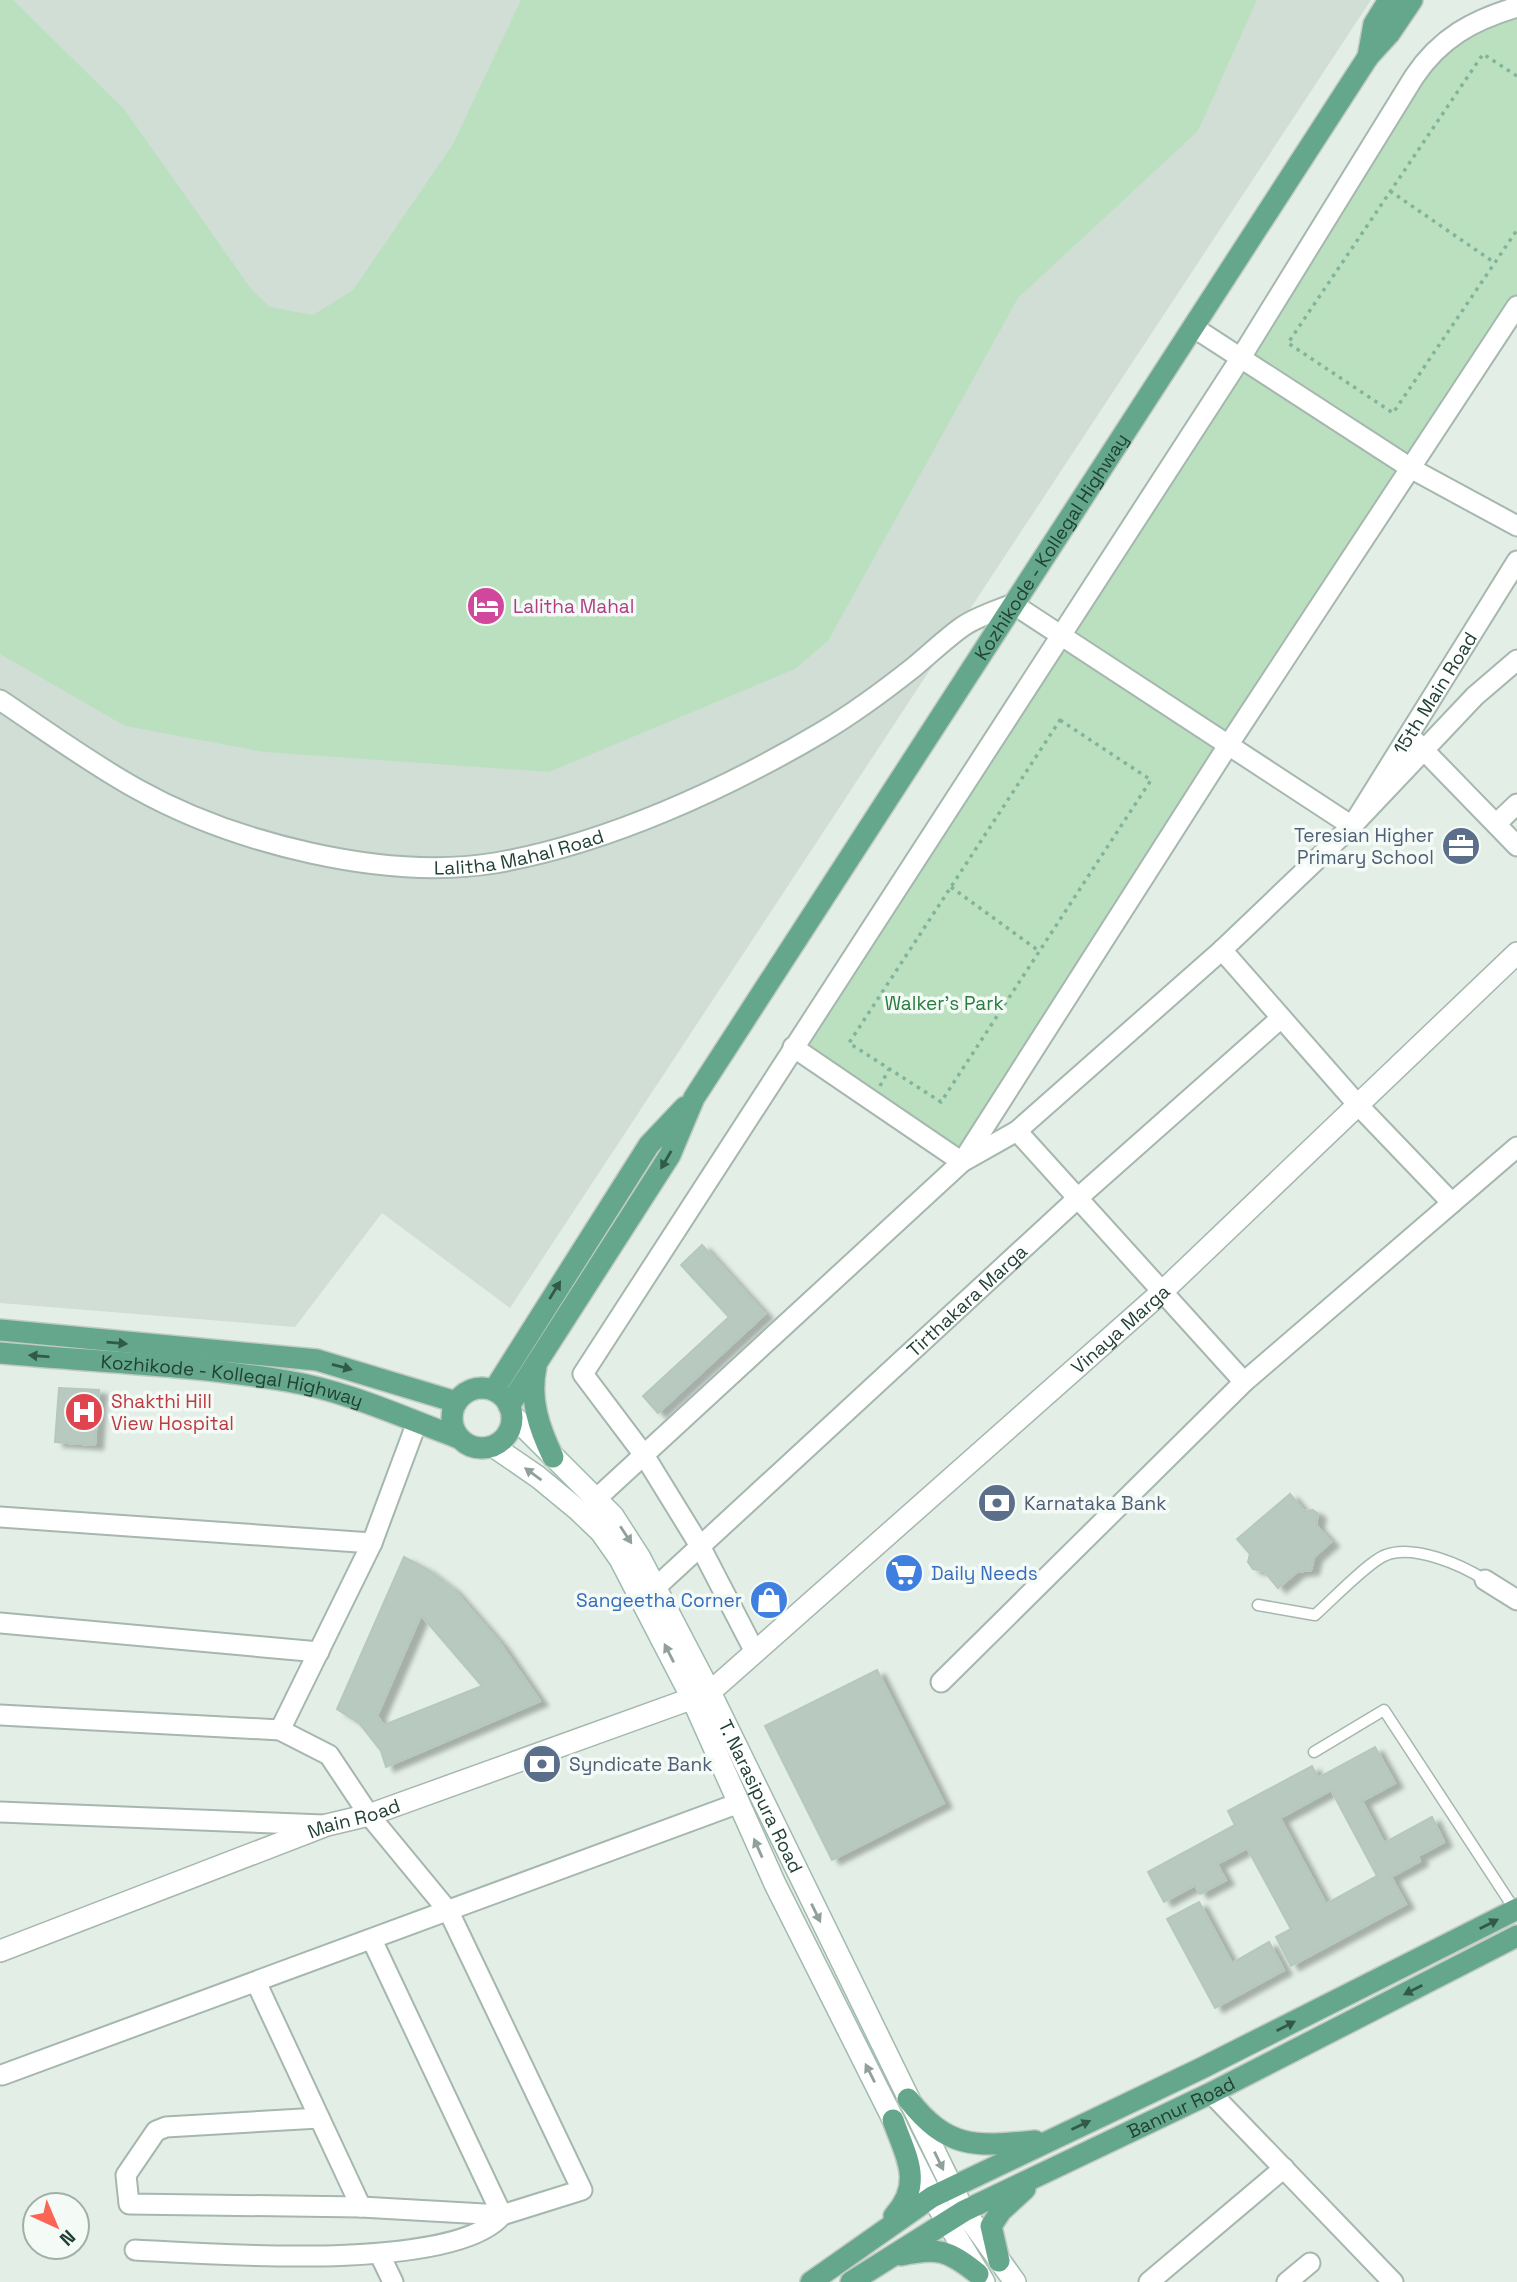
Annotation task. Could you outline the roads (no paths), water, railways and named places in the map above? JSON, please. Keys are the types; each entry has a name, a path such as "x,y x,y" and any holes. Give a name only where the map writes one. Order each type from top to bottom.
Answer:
{"main road":[{"path":"1368,57 1374,24 1389,0"},
{"name":"Kozhikode - Kollegal Highway","path":"510,1410 670,1155 694,1098 1368,57 1389,34 1412,0"},
{"name":"Vinaya Marga","path":"701,1695 755,1652 1163,1291 1517,953"},
{"name":"Kozhikode - Kollegal Highway","path":"494,1390 649,1145 694,1098"},
{"path":"405,1386 432,1387 474,1379 491,1370 531,1328"},
{"name":"Kozhikode - Kollegal Highway","path":"0,1331 72,1349 288,1381 350,1396 459,1438"},
{"name":"Kozhikode - Kollegal Highway","path":"0,1353 72,1349 317,1360 456,1402"},
{"path":"538,1362 533,1382 535,1409 553,1457"},
{"path":"473,1389 494,1390 510,1410 508,1434 493,1446 474,1448 459,1438 452,1420 456,1402 473,1389"},
{"name":"T. Narasipura Road","path":"510,1410 613,1516 655,1588 701,1695 738,1803 775,1884 945,2222 981,2278"},
{"name":"T. Narasipura Road","path":"493,1446 538,1477 601,1532 620,1559 701,1695 964,2211 1015,2282"},
{"name":"Main Road","path":"0,1951 327,1825 369,1815 701,1695"},
{"path":"811,2282 932,2197 1202,2068 1516,1910"},
{"name":"Bannur Road","path":"851,2282 964,2211 1211,2093 1517,1936"},
{"path":"908,2099 926,2123 944,2135 967,2144 1051,2140"},
{"path":"871,2240 906,2204 912,2185 893,2120"},
{"path":"999,2261 992,2233 995,2219 1046,2172"},
{"path":"887,2259 937,2250 959,2259 981,2278"}],"street":[{"path":"755,1652 700,1546 644,1455 583,1374 1240,359 1430,53 1476,20 1517,6"},
{"path":"962,1162 1227,747 1517,306"},
{"path":"1193,327 1412,469 1517,526"},
{"name":"15th Main Road","path":"1352,826 1517,561"},
{"path":"1013,604 1227,747 1352,826"},
{"name":"Lalitha Mahal Road","path":"0,700 137,789 261,840 326,857 388,864 437,867 494,863 562,848 622,827 774,759 869,700 963,626 1013,604"},
{"path":"596,1499 962,1162 1017,1131 1222,950 1352,826 1475,696 1517,660"},
{"path":"1407,734 1517,846"},
{"path":"1496,824 1517,804"},
{"path":"1222,950 1358,1105 1452,1203"},
{"name":"Tirthakara Marga","path":"655,1588 1079,1197 1280,1018"},
{"path":"793,1047 962,1162"},
{"path":"1017,1131 1244,1381"},
{"path":"941,1682 1244,1381 1517,1147"},
{"path":"280,1730 372,1543 417,1422"},
{"path":"0,1517 372,1543"},
{"path":"1485,1580 1517,1600"},
{"path":"0,1623 319,1653"},
{"path":"0,1715 280,1730 329,1755 369,1815 449,1912 582,2190 502,2215 361,2207 129,2204 126,2175 156,2130 166,2127 320,2118"},
{"path":"2,2075 738,1803"},
{"path":"0,1812 327,1825"},
{"path":"372,1940 502,2215"},
{"path":"256,1982 361,2207"},
{"path":"1211,2093 1393,2282"},
{"path":"1149,2282 1283,2168"},
{"path":"135,2250 258,2256 380,2255 474,2237 493,2227 502,2215"},
{"path":"380,2255 393,2282"},
{"path":"1287,2282 1310,2263"}],"lane":[{"path":"1258,1605 1315,1615 1385,1555 1406,1551 1460,1565 1485,1580"},
{"path":"1314,1752 1384,1710 1516,1910"}],"place":[{"name":"Lalitha Mahal","path":"486,606"},
{"name":"Teresian Higher Primary School","path":"1461,846"},
{"name":"Shakthi Hill View Hospital","path":"84,1412"},
{"name":"Karnataka Bank","path":"997,1503"},
{"name":"Daily Needs","path":"904,1573"},
{"name":"Sangeetha Corner","path":"769,1600"},
{"name":"Syndicate Bank","path":"542,1764"}],"park label":[{"name":"Walker's Park","path":"944,1003"}]}
